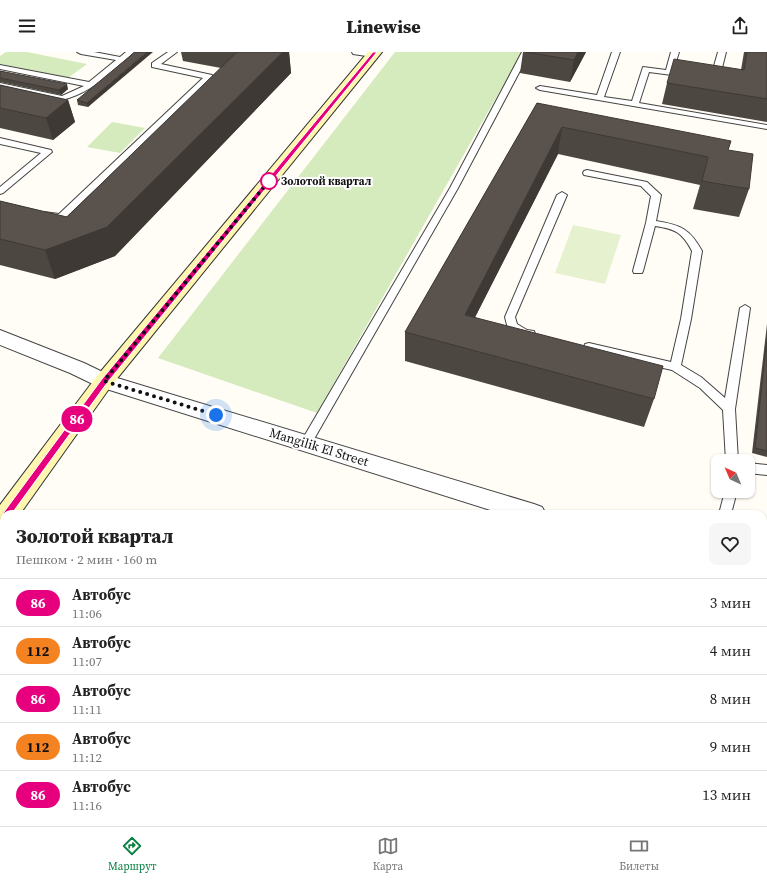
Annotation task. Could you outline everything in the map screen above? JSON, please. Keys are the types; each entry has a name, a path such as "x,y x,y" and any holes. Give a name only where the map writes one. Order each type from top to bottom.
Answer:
{"main road":[{"path":"10,510 104,381 368,53"}],"street":[{"name":"Mangilik El Street","path":"0,336 77,368 104,381 521,510"}],"lane":[{"path":"81,52 121,59"},
{"path":"0,85 62,98 74,94 91,85 130,52"},
{"path":"39,212 61,217 209,77 155,66 172,52"},
{"path":"306,443 454,188 526,52"},
{"path":"600,98 616,52"},
{"path":"635,104 646,69 673,73 675,52"},
{"path":"708,79 715,80 722,52"},
{"path":"0,68 91,85"},
{"path":"540,88 767,127"},
{"path":"0,141 48,152 1,190"},
{"path":"587,173 644,184 656,195 651,223 638,271"},
{"path":"539,336 524,333 512,326 510,317 562,195"},
{"path":"651,223 684,231 692,241 697,251 686,319 675,366"},
{"path":"732,454 729,409 745,308"},
{"path":"577,345 675,366 690,374 703,384 729,409"},
{"path":"755,469 767,470"},
{"path":"726,510 729,498"}],"green space":[{"path":"6,52 27,52 87,64 68,78 0,64 0,56"},
{"path":"395,52 522,52 317,413 158,358"},
{"path":"112,122 145,128 120,153 87,147"},
{"path":"573,225 621,235 605,284 555,273"}],"building":[{"path":"135,52 147,52 87,103 77,100"},
{"path":"237,52 283,52 107,227 45,250 0,239 0,201 67,217"},
{"path":"525,52 578,52 574,60"},
{"path":"747,52 767,52 767,99 667,83 674,59 744,70"},
{"path":"0,71 67,84 59,90 0,78"},
{"path":"0,85 68,100 46,118 0,108"},
{"path":"537,103 731,141 728,150 753,154 749,189 702,181 708,157 562,127 465,315 663,366 654,399 405,332"},
{"path":"767,338 767,451 755,448"}],"bus line":[{"name":"86","path":"10,510 104,381 375,52"}],"place":[{"name":"Золотой квартал","path":"269,181"}],"route":[{"path":"216,415 104,381 269,181"}]}
